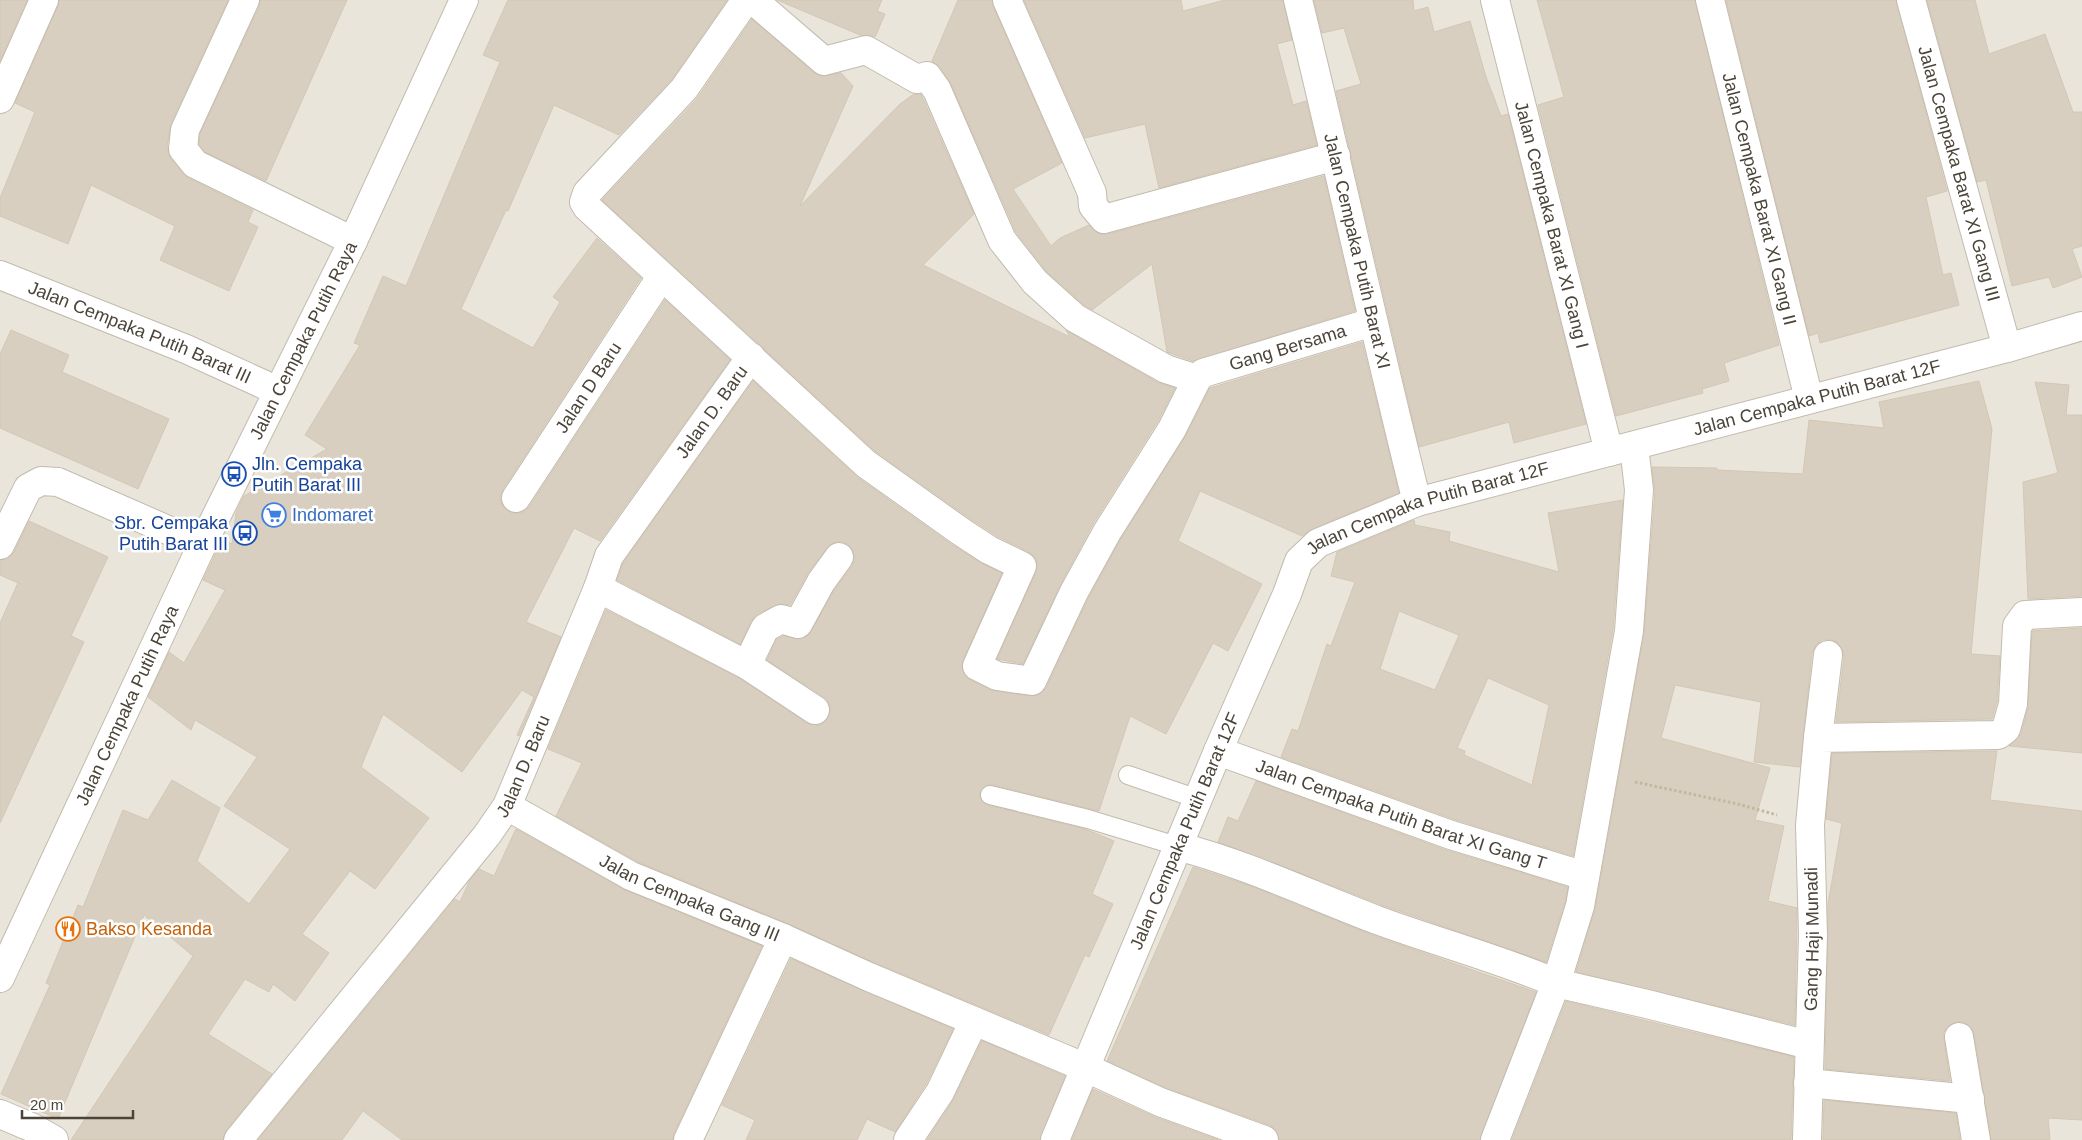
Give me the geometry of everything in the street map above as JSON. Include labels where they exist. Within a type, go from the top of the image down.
[{"type":"street","points":[[3,82],[44,0]]},
{"type":"street","points":[[246,0],[185,130],[183,149],[195,164],[354,242]]},
{"type":"street","name":"Jalan Cempaka Putih Raya","points":[[0,978],[202,545],[354,242],[464,0]]},
{"type":"street","points":[[746,0],[684,89],[584,197],[584,202],[661,277],[751,357],[866,464],[989,550],[1022,566],[977,666],[997,676],[1032,681],[1074,592],[1107,532],[1172,429],[1200,376],[1166,369],[1075,318],[1036,282],[1002,240],[937,90],[927,76],[917,79],[866,50],[824,61],[753,0]]},
{"type":"street","points":[[1007,0],[1092,193],[1093,206],[1104,219],[1336,156]]},
{"type":"street","name":"Jalan Cempaka Putih Barat XI","points":[[1298,0],[1417,502]]},
{"type":"street","name":"Jalan Cempaka Barat XI Gang I","points":[[1495,0],[1622,449],[1639,490],[1629,631],[1580,906],[1556,984],[1495,1140]]},
{"type":"street","name":"Jalan Cempaka Barat XI Gang II","points":[[1710,0],[1809,399]]},
{"type":"street","name":"Jalan Cempaka Barat XI Gang III","points":[[1911,0],[2007,348]]},
{"type":"street","name":"Jalan Cempaka Putih Barat III","points":[[0,275],[186,349],[278,391]]},
{"type":"street","name":"Jalan D Baru","points":[[516,498],[661,277]]},
{"type":"street","name":"Gang Bersama","points":[[1200,376],[1373,322]]},
{"type":"street","name":"Jalan Cempaka Putih Barat 12F","points":[[1055,1140],[1177,846],[1287,594],[1299,561],[1318,543],[1417,502],[2007,348],[2082,326]]},
{"type":"street","name":"Jalan D. Baru","points":[[238,1140],[487,834],[507,806],[598,588],[609,556],[751,357]]},
{"type":"street","points":[[0,545],[28,488],[41,481],[58,482],[202,545]]},
{"type":"street","points":[[748,666],[765,628],[781,619],[798,624],[821,582],[839,557]]},
{"type":"street","points":[[598,588],[748,666],[815,710]]},
{"type":"street","points":[[1818,738],[1998,734],[2006,729],[2013,704],[2017,626],[2019,621],[2025,615],[2082,612]]},
{"type":"street","name":"Gang Haji Munadi","points":[[1807,1140],[1813,934],[1810,825],[1828,656]]},
{"type":"street","name":"Jalan Cempaka Putih Barat XI Gang T","points":[[1218,751],[1451,835],[1585,876]]},
{"type":"street","name":"Jalan Cempaka Gang III","points":[[507,806],[620,871],[783,938],[688,1140]]},
{"type":"street","points":[[1177,846],[1213,855],[1380,920],[1441,940],[1556,984],[1647,1004],[1809,1046]]},
{"type":"street","points":[[783,938],[869,977],[1084,1067],[1160,1102],[1264,1140]]},
{"type":"street","points":[[908,1140],[940,1092],[974,1020]]},
{"type":"street","points":[[1959,1037],[1976,1140]]},
{"type":"street","points":[[1808,1083],[1970,1099]]},
{"type":"street","points":[[0,1114],[54,1140]]},
{"type":"lane","points":[[1128,775],[1198,799]]},
{"type":"lane","points":[[990,795],[1088,819],[1177,846]]},
{"type":"path","points":[[1603,775],[1738,804],[1810,825]]},
{"type":"shaded area","points":[[0,0],[2082,0],[2082,1140],[0,1140]]},
{"type":"building","points":[[0,0],[27,0],[0,61]]},
{"type":"building","points":[[59,0],[228,0],[171,123],[167,147],[171,159],[188,178],[253,210],[248,222],[258,227],[229,291],[160,260],[175,226],[91,185],[68,244],[0,216],[0,198],[35,112],[15,103]]},
{"type":"building","points":[[260,0],[347,0],[266,181],[205,152],[199,144],[200,134],[259,7]]},
{"type":"building","points":[[508,0],[727,0],[672,79],[619,135],[554,105],[508,211],[506,210],[461,309],[533,348],[560,302],[553,297],[597,238],[641,278],[503,489],[500,498],[502,505],[508,511],[516,514],[523,512],[529,507],[665,300],[730,360],[600,541],[574,528],[526,622],[561,637],[519,736],[517,735],[534,697],[522,690],[462,772],[383,714],[361,767],[429,818],[375,889],[350,871],[302,934],[329,953],[295,1001],[273,984],[269,992],[245,979],[208,1034],[272,1074],[226,1130],[223,1140],[71,1140],[193,956],[144,915],[58,1119],[1,1094],[50,985],[46,983],[78,905],[83,907],[123,810],[148,820],[172,780],[220,808],[197,861],[249,904],[290,849],[224,806],[257,757],[195,720],[191,730],[148,697],[169,652],[184,663],[225,590],[203,580],[222,540],[232,544],[236,513],[244,496],[327,449],[305,435],[360,345],[354,343],[383,276],[406,286],[500,62],[483,55]]},
{"type":"building","points":[[777,0],[882,0],[877,11],[885,14],[875,37],[860,35]]},
{"type":"building","points":[[958,0],[992,0],[1062,163],[1013,189],[1051,246],[1060,238],[1089,225],[1099,234],[1108,234],[1324,176],[1355,311],[1193,361],[1167,352],[1152,264],[1092,310],[1084,305],[1046,271],[1016,232],[951,84],[940,67],[932,61]]},
{"type":"building","points":[[1024,0],[1181,0],[1183,11],[1225,0],[1283,0],[1292,40],[1277,44],[1293,105],[1306,101],[1317,145],[1159,188],[1145,124],[1085,138]]},
{"type":"building","points":[[1314,0],[1413,0],[1414,11],[1428,7],[1434,32],[1470,21],[1486,77],[1501,116],[1508,114],[1586,424],[1514,443],[1509,422],[1419,447],[1336,91],[1361,84],[1344,28],[1322,33]]},
{"type":"building","points":[[1537,0],[1695,0],[1779,345],[1724,363],[1729,381],[1702,389],[1703,393],[1616,416],[1538,105],[1564,97]]},
{"type":"building","points":[[1726,0],[1896,0],[1947,191],[1926,197],[1943,275],[1951,273],[1959,305],[1820,343],[1818,333],[1809,336]]},
{"type":"building","points":[[1927,0],[1975,0],[1989,54],[2045,34],[2073,112],[2082,112],[2082,246],[2072,249],[2082,277],[2053,288],[2049,277],[2012,286],[1986,180],[1977,182]]},
{"type":"building","points":[[752,19],[814,73],[821,76],[841,73],[853,86],[800,206],[900,104],[914,94],[921,94],[974,214],[923,265],[1070,337],[1066,330],[1159,383],[1175,388],[1158,421],[1093,524],[1060,585],[1023,664],[997,659],[1036,572],[1037,564],[1035,557],[969,518],[876,452],[602,200],[696,100]]},
{"type":"building","points":[[11,330],[69,355],[62,372],[169,419],[138,489],[0,428],[0,354]]},
{"type":"building","points":[[1362,342],[1399,493],[1312,529],[1302,536],[1200,491],[1178,541],[1262,584],[1228,651],[1213,643],[1166,734],[1130,716],[1099,811],[993,785],[987,785],[980,792],[980,798],[987,805],[1085,829],[1114,841],[1092,894],[1113,904],[1089,957],[1085,955],[1049,1035],[638,862],[556,816],[582,763],[548,749],[606,610],[739,678],[807,723],[815,726],[822,724],[828,718],[831,710],[829,703],[824,697],[767,660],[777,639],[783,636],[801,639],[811,632],[834,590],[852,566],[855,558],[848,544],[840,541],[833,543],[827,548],[808,573],[790,605],[779,604],[757,614],[751,621],[740,644],[617,580],[623,563],[753,381],[857,477],[951,544],[981,563],[1002,573],[963,660],[962,668],[964,674],[970,680],[990,690],[1030,696],[1040,694],[1046,688],[1088,599],[1120,540],[1185,437],[1210,388]]},
{"type":"building","points":[[1979,381],[1992,429],[1971,654],[2000,656],[1997,701],[1992,719],[1836,722],[1844,657],[1842,649],[1837,642],[1829,639],[1822,640],[1816,645],[1812,653],[1800,767],[1754,762],[1761,702],[1675,685],[1661,738],[1770,768],[1755,820],[1784,826],[1768,901],[1797,908],[1795,1025],[1576,972],[1595,909],[1644,634],[1655,491],[1652,467],[1717,468],[1717,470],[1803,474],[1809,420],[1884,428],[1879,402]]},
{"type":"building","points":[[2035,382],[2069,385],[2066,415],[2082,415],[2082,596],[2028,599],[2023,482],[2058,473]]},
{"type":"building","points":[[1623,500],[1613,629],[1573,856],[1456,820],[1281,757],[1292,729],[1298,731],[1327,644],[1331,646],[1355,582],[1331,576],[1337,552],[1414,520],[1415,525],[1450,532],[1449,541],[1559,572],[1548,513]],"holes":[[[1399,611],[1459,635],[1435,690],[1380,669]],[[1488,678],[1549,705],[1532,785],[1464,755],[1465,751],[1457,748]]]},
{"type":"building","points":[[29,521],[108,557],[71,636],[84,642],[0,823],[0,623],[18,583],[0,575],[0,560],[8,558],[14,552]]},
{"type":"building","points":[[2082,628],[2082,753],[2009,746],[2021,734],[2028,708],[2032,631]]},
{"type":"building","points":[[1997,751],[1990,800],[2082,811],[2082,1120],[2048,1118],[2050,1140],[1991,1140],[1974,1034],[1971,1027],[1964,1022],[1950,1025],[1944,1032],[1950,1081],[1825,1069],[1828,904],[1842,823],[1826,819],[1832,753]]},
{"type":"building","points":[[1256,781],[1446,850],[1568,887],[1546,962],[1382,905],[1218,842],[1228,817],[1238,821]]},
{"type":"building","points":[[516,829],[625,890],[762,946],[674,1133],[673,1140],[402,1140],[363,1111],[342,1140],[258,1140],[455,899],[460,902],[470,880],[479,869],[494,876]]},
{"type":"building","points":[[1193,867],[1248,885],[1372,935],[1536,992],[1480,1140],[1279,1140],[1276,1130],[1269,1125],[1166,1088],[1107,1061]]},
{"type":"building","points":[[791,959],[953,1029],[926,1084],[895,1132],[867,1119],[857,1140],[746,1140],[755,1120],[722,1105]]},
{"type":"building","points":[[1566,1001],[1794,1057],[1791,1140],[1512,1140]]},
{"type":"building","points":[[982,1041],[1065,1076],[1040,1140],[927,1140],[954,1099]]},
{"type":"building","points":[[1093,1089],[1155,1117],[1218,1140],[1072,1140]]},
{"type":"building","points":[[1824,1100],[1956,1113],[1960,1140],[1823,1140]]},
{"type":"place","name":"Jln. Cempaka Putih Barat III","points":[[234,474]]},
{"type":"place","name":"Indomaret","points":[[274,515]]},
{"type":"place","name":"Sbr. Cempaka Putih Barat III","points":[[245,533]]},
{"type":"place","name":"Bakso Kesanda","points":[[68,929]]}]
